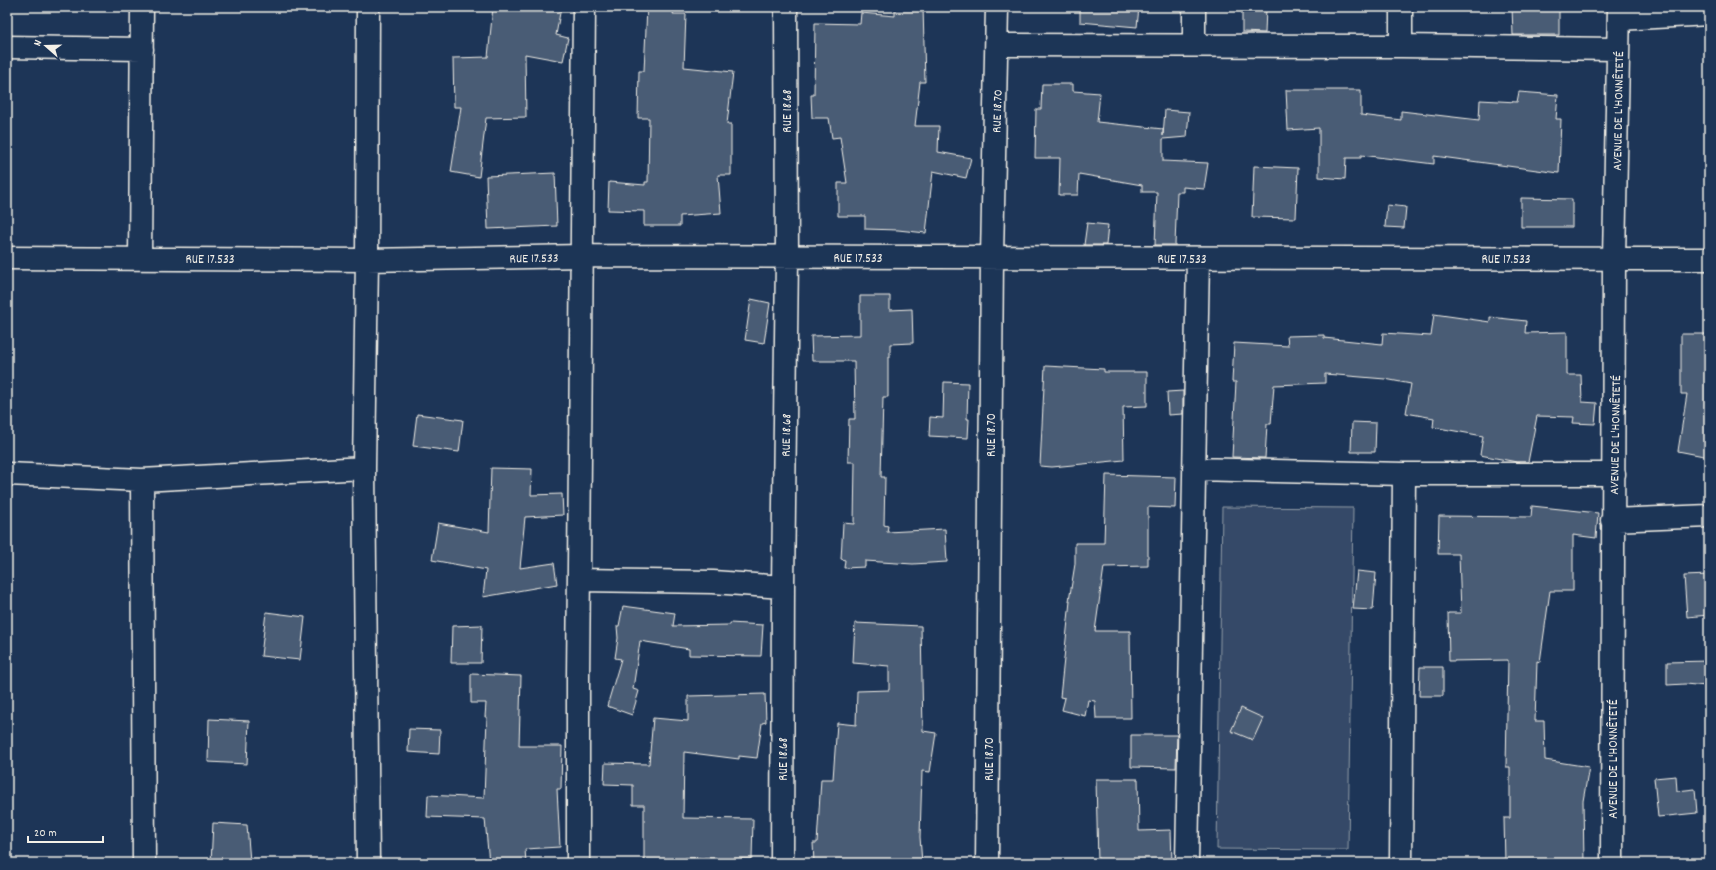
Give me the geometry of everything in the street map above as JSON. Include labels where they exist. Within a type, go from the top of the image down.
[{"type":"street","points":[[140,258],[142,7]]},
{"type":"street","points":[[368,7],[364,468],[368,863]]},
{"type":"street","points":[[578,863],[584,7]]},
{"type":"street","name":"RUE 18.68","points":[[782,863],[783,587],[787,258],[786,7]]},
{"type":"street","name":"RUE 18.70","points":[[987,863],[992,257],[998,45],[997,7]]},
{"type":"street","points":[[1194,7],[1194,45]]},
{"type":"street","points":[[1401,7],[1401,46]]},
{"type":"street","points":[[1619,13],[1709,14]]},
{"type":"street","name":"AVENUE DE L'HONNÊTETÉ","points":[[1612,863],[1614,258],[1617,49],[1619,13]]},
{"type":"street","points":[[998,45],[1401,46],[1617,49]]},
{"type":"street","points":[[7,47],[142,49]]},
{"type":"street","name":"RUE 17.533","points":[[7,258],[367,260],[582,256],[787,258],[992,257],[1709,259]]},
{"type":"street","points":[[1187,863],[1198,258]]},
{"type":"street","points":[[7,474],[142,480],[364,468]]},
{"type":"street","points":[[1194,469],[1404,474],[1614,474]]},
{"type":"street","points":[[1401,863],[1404,474]]},
{"type":"street","points":[[142,480],[144,863]]},
{"type":"street","points":[[1612,520],[1709,516]]},
{"type":"street","points":[[579,580],[713,582],[783,587]]},
{"type":"shaded area","points":[[1222,507],[1353,508],[1348,850],[1217,849]]},
{"type":"building","points":[[493,7],[561,7],[556,35],[568,38],[563,61],[525,54],[526,117],[486,118],[479,177],[451,172],[461,107],[454,107],[453,58],[488,57]]},
{"type":"building","points":[[647,7],[675,7],[673,14],[686,14],[684,67],[733,72],[727,124],[731,124],[731,175],[718,175],[721,213],[680,216],[680,226],[644,226],[644,211],[608,210],[609,182],[645,185],[645,182],[648,182],[649,118],[638,118],[639,71],[644,71]]},
{"type":"building","points":[[895,7],[923,7],[925,82],[920,82],[915,126],[939,126],[938,152],[971,158],[966,178],[933,171],[926,233],[865,229],[865,216],[838,216],[838,183],[847,183],[840,137],[832,138],[829,118],[812,118],[811,95],[814,95],[815,23],[860,24],[861,13],[895,16]]},
{"type":"building","points":[[1080,7],[1139,7],[1137,27],[1080,22]]},
{"type":"building","points":[[1242,7],[1266,8],[1265,33],[1242,32]]},
{"type":"building","points":[[1512,7],[1559,7],[1559,35],[1513,35]]},
{"type":"building","points":[[1042,84],[1073,84],[1073,91],[1100,93],[1097,122],[1163,129],[1163,136],[1165,110],[1189,112],[1187,137],[1163,139],[1163,161],[1208,163],[1204,189],[1183,187],[1183,192],[1177,192],[1175,245],[1155,245],[1157,192],[1142,192],[1142,185],[1079,174],[1078,195],[1059,195],[1060,158],[1035,158],[1036,109],[1041,109]]},
{"type":"building","points":[[1286,90],[1361,90],[1361,115],[1401,120],[1401,111],[1479,120],[1480,100],[1517,102],[1519,92],[1558,95],[1556,119],[1561,119],[1559,173],[1434,156],[1434,164],[1361,155],[1361,158],[1346,158],[1345,179],[1319,177],[1319,128],[1288,130]]},
{"type":"building","points":[[1254,166],[1298,168],[1296,218],[1252,217]]},
{"type":"building","points":[[555,173],[557,226],[488,229],[486,176]]},
{"type":"building","points":[[1521,198],[1572,199],[1572,227],[1521,227]]},
{"type":"building","points":[[1387,205],[1406,207],[1404,228],[1385,227]]},
{"type":"building","points":[[1087,223],[1108,225],[1106,245],[1084,245]]},
{"type":"building","points":[[860,296],[890,296],[890,310],[912,309],[913,343],[890,344],[890,358],[888,358],[888,397],[883,397],[881,477],[885,477],[884,525],[888,526],[887,532],[945,529],[947,562],[913,564],[865,561],[865,567],[844,568],[845,560],[841,559],[843,523],[854,524],[855,462],[848,462],[849,419],[855,419],[854,361],[812,361],[811,336],[860,335]]},
{"type":"building","points":[[751,299],[770,303],[764,343],[745,340]]},
{"type":"building","points":[[1434,314],[1490,322],[1490,317],[1526,321],[1525,333],[1567,332],[1567,375],[1581,375],[1582,402],[1597,403],[1595,424],[1573,423],[1574,417],[1537,416],[1528,462],[1517,462],[1480,455],[1483,436],[1433,427],[1434,418],[1406,413],[1411,384],[1385,379],[1325,374],[1325,383],[1274,385],[1271,424],[1267,424],[1265,458],[1232,457],[1236,382],[1232,382],[1234,343],[1288,346],[1287,336],[1324,335],[1324,338],[1382,344],[1383,333],[1431,336]]},
{"type":"building","points":[[1681,334],[1709,334],[1709,457],[1678,451],[1687,394],[1681,394]]},
{"type":"building","points":[[1045,366],[1104,369],[1104,372],[1147,372],[1147,406],[1123,407],[1124,460],[1052,467],[1040,466]]},
{"type":"building","points":[[944,382],[968,383],[968,438],[929,436],[930,417],[943,418]]},
{"type":"building","points":[[1183,391],[1183,414],[1168,415],[1167,392]]},
{"type":"building","points":[[417,414],[463,420],[459,452],[413,446]]},
{"type":"building","points":[[1352,422],[1376,423],[1375,452],[1351,452]]},
{"type":"building","points":[[491,468],[532,469],[531,495],[562,494],[563,515],[525,517],[520,568],[554,563],[557,584],[483,597],[486,570],[432,560],[438,523],[489,532]]},
{"type":"building","points":[[1106,475],[1176,477],[1175,508],[1148,507],[1148,566],[1104,567],[1095,631],[1130,631],[1131,718],[1096,718],[1095,701],[1088,700],[1085,716],[1062,710],[1065,698],[1060,697],[1069,601],[1075,564],[1075,543],[1104,543]]},
{"type":"building","points":[[1532,506],[1598,513],[1596,538],[1573,535],[1573,591],[1550,591],[1540,662],[1537,661],[1535,721],[1544,721],[1545,760],[1589,767],[1583,801],[1584,863],[1505,863],[1504,818],[1510,818],[1510,767],[1506,767],[1508,660],[1449,661],[1448,613],[1461,613],[1459,554],[1438,554],[1439,516],[1531,517]]},
{"type":"building","points":[[1357,571],[1376,573],[1373,610],[1353,609]]},
{"type":"building","points":[[1709,575],[1709,615],[1687,617],[1684,576]]},
{"type":"building","points":[[623,606],[675,613],[673,626],[730,625],[730,623],[763,625],[761,656],[689,655],[689,649],[640,641],[633,689],[639,691],[632,715],[607,706],[621,659],[615,658],[618,638],[617,626],[619,626]]},
{"type":"building","points":[[266,612],[305,617],[300,660],[261,656]]},
{"type":"building","points":[[855,623],[921,626],[923,731],[936,733],[930,772],[922,771],[920,837],[922,863],[814,863],[813,843],[817,843],[821,779],[833,779],[837,723],[856,725],[857,691],[889,690],[889,666],[853,663]]},
{"type":"building","points":[[482,625],[481,663],[451,663],[452,626]]},
{"type":"building","points":[[1708,661],[1706,686],[1685,684],[1667,685],[1667,662]]},
{"type":"building","points":[[1420,667],[1443,667],[1443,696],[1419,696]]},
{"type":"building","points":[[471,674],[521,676],[519,746],[562,746],[561,789],[557,789],[560,847],[525,849],[526,863],[489,863],[485,819],[427,817],[428,795],[484,798],[487,717],[485,717],[486,703],[471,703]]},
{"type":"building","points":[[765,694],[766,722],[762,723],[757,758],[739,756],[739,759],[684,752],[683,818],[753,819],[752,859],[685,858],[685,863],[644,863],[644,805],[633,805],[633,785],[604,784],[605,763],[649,764],[653,718],[688,721],[688,696]]},
{"type":"building","points":[[1241,708],[1263,718],[1253,740],[1231,731]]},
{"type":"building","points":[[209,719],[249,721],[247,764],[208,762]]},
{"type":"building","points":[[409,729],[440,730],[439,754],[408,752]]},
{"type":"building","points":[[1131,735],[1177,735],[1176,768],[1131,767]]},
{"type":"building","points":[[1676,776],[1677,791],[1695,789],[1697,813],[1658,817],[1654,778]]},
{"type":"building","points":[[1096,779],[1138,779],[1139,831],[1171,830],[1172,863],[1098,863]]},
{"type":"building","points":[[213,823],[247,825],[250,862],[211,863]]}]
